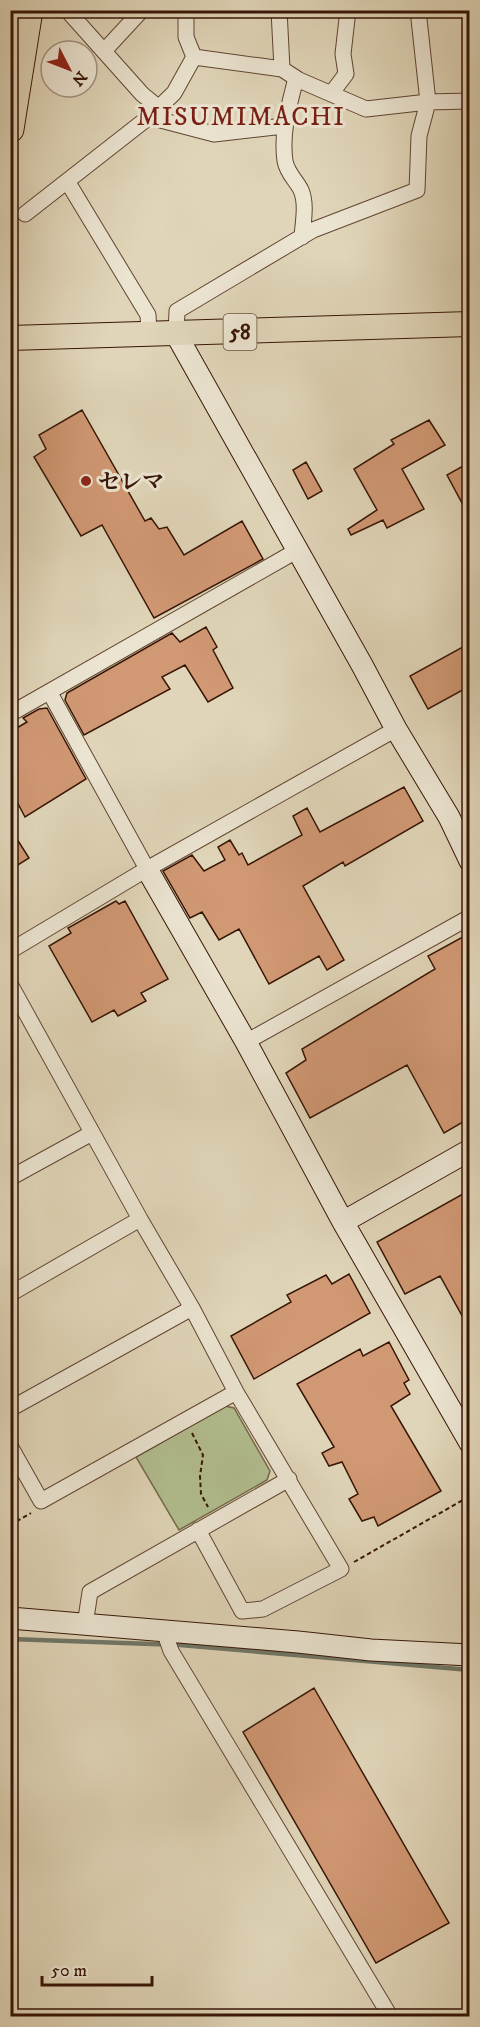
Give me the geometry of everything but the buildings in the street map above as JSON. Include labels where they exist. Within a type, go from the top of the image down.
[{"type":"highway","points":[[10,129],[28,10]]},
{"type":"main road","name":"58","points":[[10,338],[470,324]]},
{"type":"street","points":[[67,10],[142,94],[154,112],[214,134],[284,126]]},
{"type":"street","points":[[104,51],[142,10]]},
{"type":"street","points":[[279,10],[282,69]]},
{"type":"street","points":[[330,93],[346,74],[343,54],[348,10]]},
{"type":"street","points":[[418,10],[428,102],[418,136],[417,190],[313,230],[177,311],[176,334],[396,729],[448,817],[470,861]]},
{"type":"street","points":[[189,11],[186,15],[186,37],[194,57]]},
{"type":"street","points":[[194,57],[282,69],[296,78],[366,108],[428,102],[470,101]]},
{"type":"street","points":[[25,214],[154,112],[174,93],[194,57]]},
{"type":"street","points":[[296,78],[284,126],[288,170],[301,190],[304,203],[302,237]]},
{"type":"street","points":[[67,181],[148,315],[149,333]]},
{"type":"street","points":[[10,714],[298,550]]},
{"type":"street","points":[[50,693],[246,1042],[343,1222],[470,1443]]},
{"type":"street","points":[[10,951],[147,869],[396,729]]},
{"type":"street","points":[[246,1042],[470,917]]},
{"type":"street","points":[[12,993],[192,1308],[236,1392],[341,1569],[263,1609],[242,1611],[198,1530]]},
{"type":"street","points":[[10,1178],[92,1133]]},
{"type":"street","points":[[343,1222],[470,1150]]},
{"type":"street","points":[[10,1293],[140,1219]]},
{"type":"street","points":[[10,1409],[192,1308]]},
{"type":"street","points":[[10,1446],[41,1501],[236,1392]]},
{"type":"street","points":[[85,1625],[90,1592],[289,1479]]},
{"type":"street","points":[[10,1618],[85,1625],[168,1640],[298,1642],[371,1650],[470,1655]]},
{"type":"street","points":[[168,1640],[390,2016]]},
{"type":"path","points":[[186,1420],[203,1455],[200,1476],[201,1494],[217,1520]]},
{"type":"path","points":[[341,1569],[470,1496]]},
{"type":"path","points":[[10,1526],[42,1507],[41,1501]]},
{"type":"green space","points":[[225,1406],[234,1408],[270,1471],[267,1480],[179,1530],[136,1457]]},
{"type":"waterway","points":[[10,1639],[180,1645],[470,1670]]},
{"type":"place","name":"セレマ","points":[[86,481]]},
{"type":"district","name":"MISUMIMACHI","points":[[241,116]]}]
